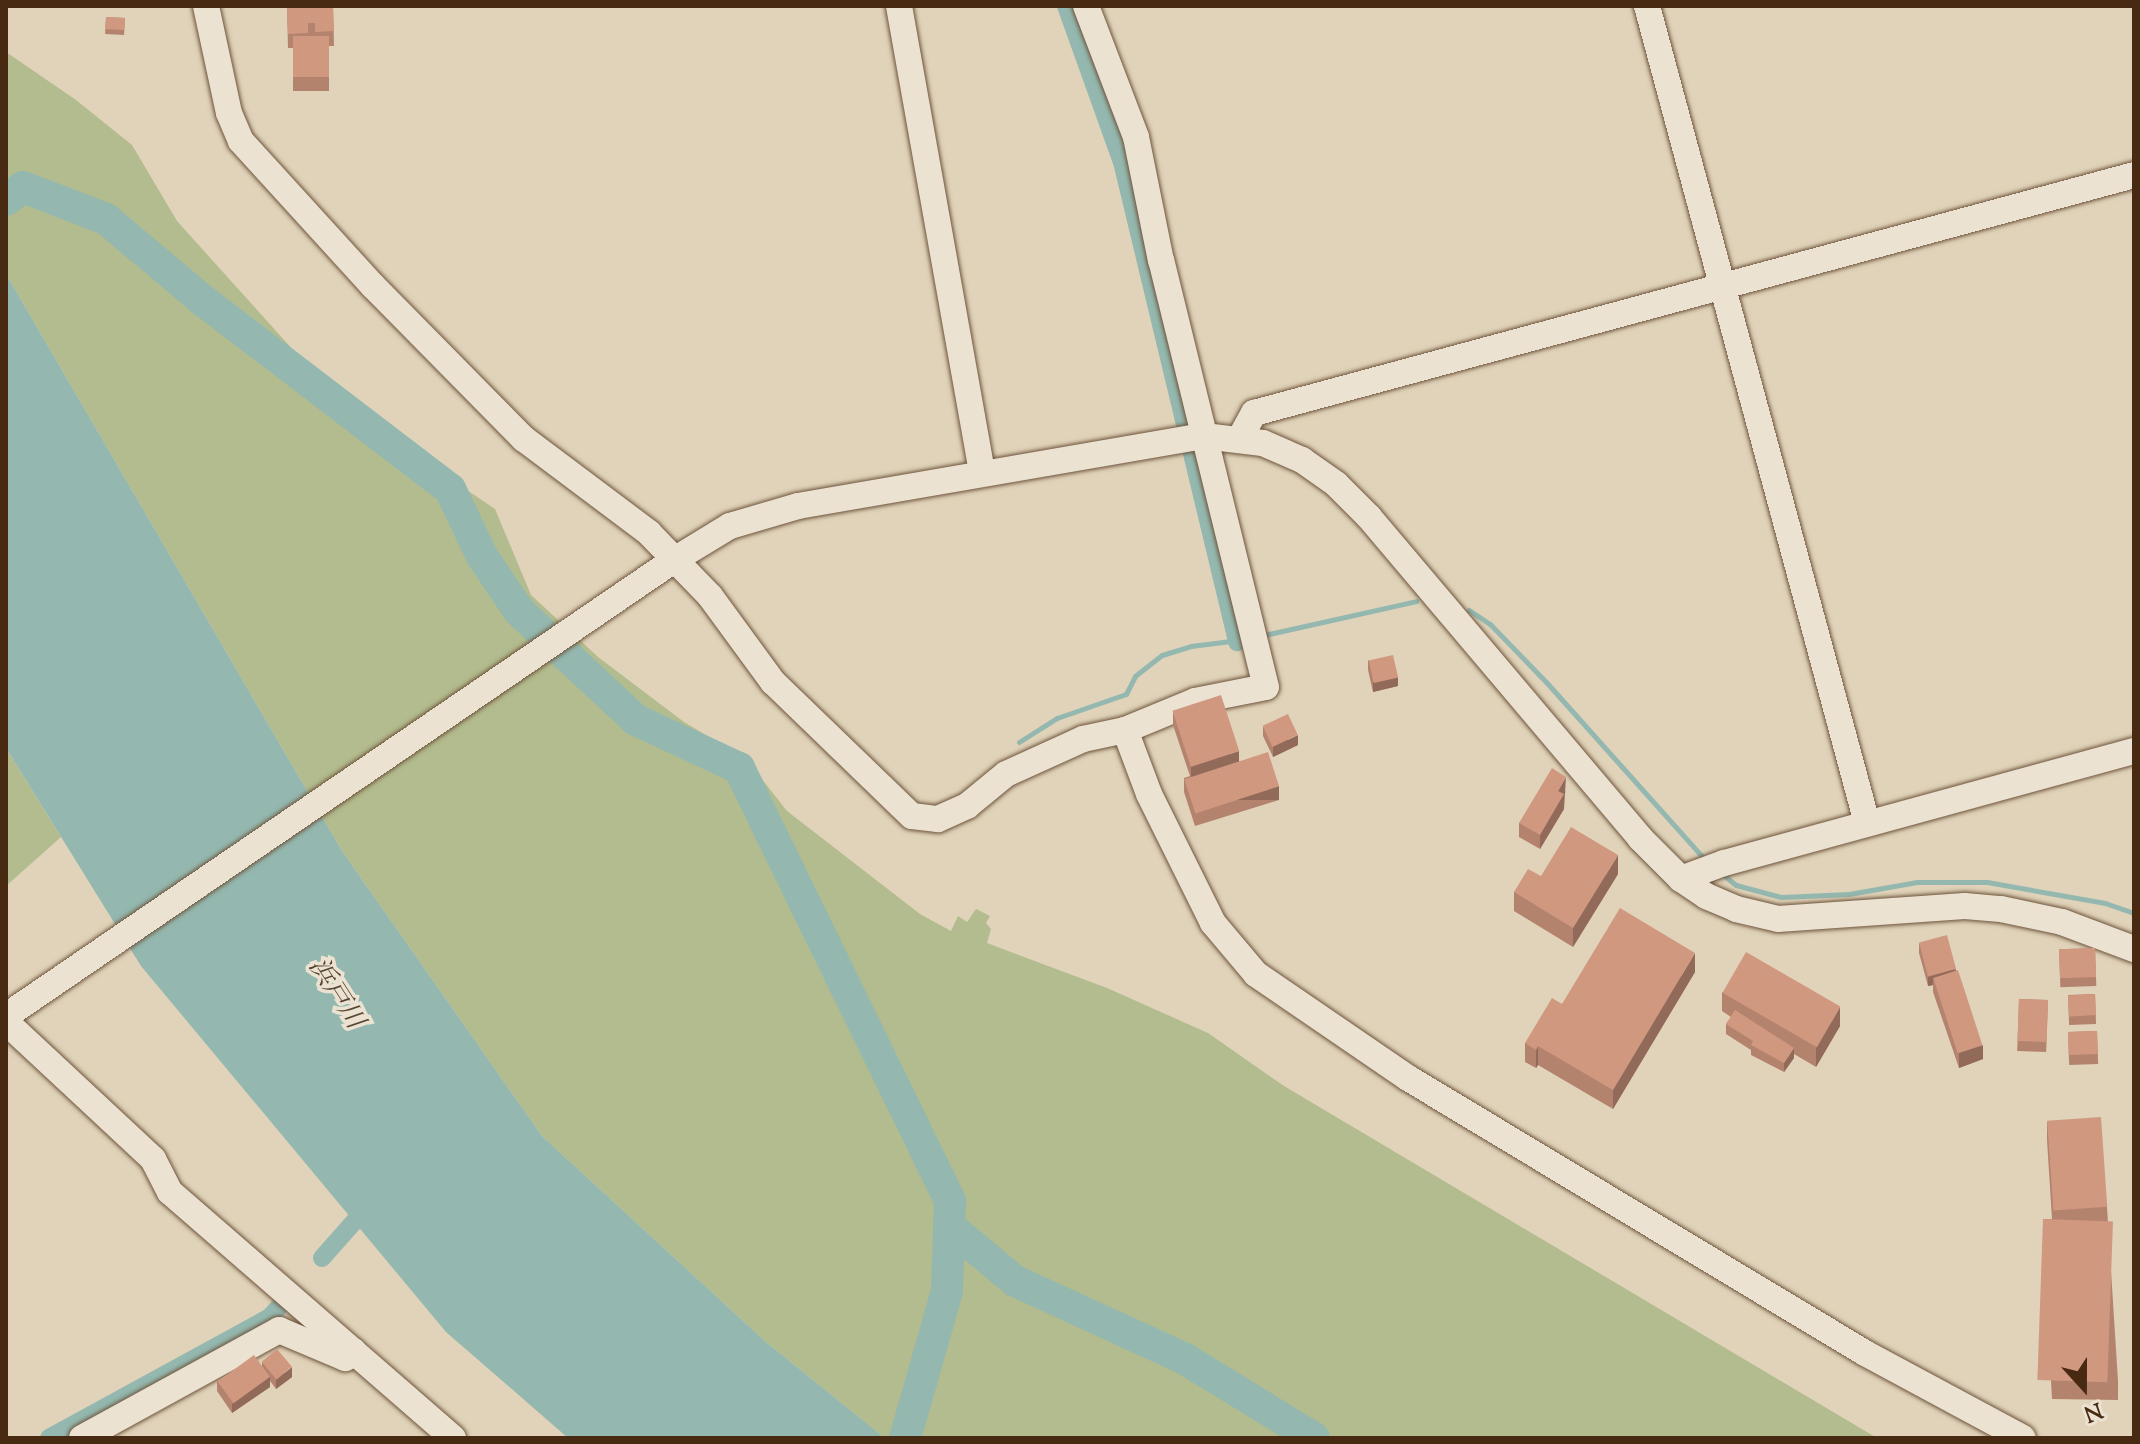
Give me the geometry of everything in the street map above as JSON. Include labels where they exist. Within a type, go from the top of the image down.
[{"type":"street","points":[[206,6],[229,113],[241,141],[373,286],[524,439],[649,533],[710,596],[773,682],[912,816],[938,819],[967,806],[1006,774],[1083,739],[1125,730],[1195,701],[1266,687],[1204,436],[1136,137],[1086,6]]},
{"type":"street","points":[[899,6],[982,473]]},
{"type":"street","points":[[1647,6],[1867,823]]},
{"type":"street","points":[[1240,438],[1254,413],[2134,175]]},
{"type":"street","points":[[453,1438],[170,1192],[153,1159],[11,1014],[674,560],[730,526],[762,515],[982,473],[1204,436],[1263,443],[1320,470],[1352,499],[1640,838],[1703,870],[1720,904],[1778,919],[1965,906],[2001,909],[2062,922],[2134,949]]},
{"type":"street","points":[[1125,730],[1149,794],[1213,923],[1256,974],[1408,1078],[1865,1353],[2023,1438]]},
{"type":"street","points":[[1703,870],[2134,751]]},
{"type":"street","points":[[82,1438],[279,1330],[345,1358],[354,1351]]},
{"type":"green space","points":[[6,52],[76,100],[132,145],[177,221],[303,361],[443,474],[495,509],[531,595],[598,657],[684,722],[746,759],[787,811],[920,914],[951,931],[958,916],[967,922],[976,909],[990,916],[986,923],[991,929],[987,943],[1107,988],[1208,1033],[1284,1086],[1877,1438],[885,1438],[766,1342],[542,1136],[342,851],[6,274]]},
{"type":"green space","points":[[6,748],[61,837],[6,886]]},
{"type":"water","name":"浜戸川","points":[[6,274],[342,851],[542,1136],[766,1342],[885,1438],[568,1438],[446,1332],[141,966],[6,748]]},
{"type":"building","points":[[287,6],[333,6],[334,31],[315,32],[315,23],[308,23],[308,33],[288,34]]},
{"type":"building","points":[[106,17],[125,18],[124,30],[105,29]]},
{"type":"building","points":[[293,36],[329,36],[329,77],[293,77]]},
{"type":"building","points":[[1393,655],[1398,677],[1374,683],[1369,661]]},
{"type":"building","points":[[1221,695],[1239,751],[1191,767],[1172,711]]},
{"type":"building","points":[[1288,714],[1298,735],[1272,747],[1263,726]]},
{"type":"building","points":[[1268,752],[1279,786],[1195,813],[1184,779]]},
{"type":"building","points":[[1552,768],[1566,777],[1558,791],[1564,794],[1540,835],[1519,823]]},
{"type":"building","points":[[1571,827],[1618,855],[1573,928],[1514,892],[1528,869],[1541,876]]},
{"type":"building","points":[[1620,908],[1695,953],[1613,1090],[1538,1046],[1536,1050],[1525,1043],[1552,998],[1562,1004]]},
{"type":"building","points":[[1947,935],[1956,969],[1928,976],[1919,943]]},
{"type":"building","points":[[2095,948],[2096,977],[2060,978],[2059,949]]},
{"type":"building","points":[[1746,952],[1840,1006],[1817,1047],[1722,993]]},
{"type":"building","points":[[1958,970],[1982,1045],[1958,1053],[1933,978]]},
{"type":"building","points":[[2095,994],[2096,1015],[2069,1016],[2068,995]]},
{"type":"building","points":[[2019,999],[2048,1000],[2047,1042],[2018,1041]]},
{"type":"building","points":[[1735,1010],[1794,1048],[1784,1063],[1751,1045],[1753,1041],[1726,1024]]},
{"type":"building","points":[[2097,1031],[2098,1054],[2069,1055],[2068,1032]]},
{"type":"building","points":[[2101,1117],[2107,1207],[2053,1211],[2047,1121]]},
{"type":"building","points":[[2043,1219],[2113,1221],[2107,1382],[2037,1380]]},
{"type":"building","points":[[277,1349],[292,1367],[276,1379],[262,1362]]},
{"type":"building","points":[[254,1355],[270,1377],[233,1403],[218,1381]]},
{"type":"waterway","points":[[1066,6],[1122,162],[1237,642]]},
{"type":"waterway","points":[[6,200],[23,187],[106,219],[205,302],[450,489],[482,556],[519,611],[636,720],[739,768],[950,1201],[947,1291],[905,1438]]},
{"type":"waterway","points":[[1260,636],[1416,601]]},
{"type":"waterway","points":[[1469,610],[1490,624],[1547,683],[1707,862]]},
{"type":"waterway","points":[[1019,742],[1057,718],[1126,694],[1135,676],[1162,655],[1191,646],[1247,639]]},
{"type":"waterway","points":[[1721,873],[1736,885],[1781,897],[1849,894],[1917,882],[1987,882],[2105,903],[2134,913]]},
{"type":"waterway","points":[[322,1258],[368,1206]]},
{"type":"waterway","points":[[949,1226],[1015,1281],[1185,1359],[1314,1438]]},
{"type":"waterway","points":[[49,1438],[270,1317],[279,1307]]}]
